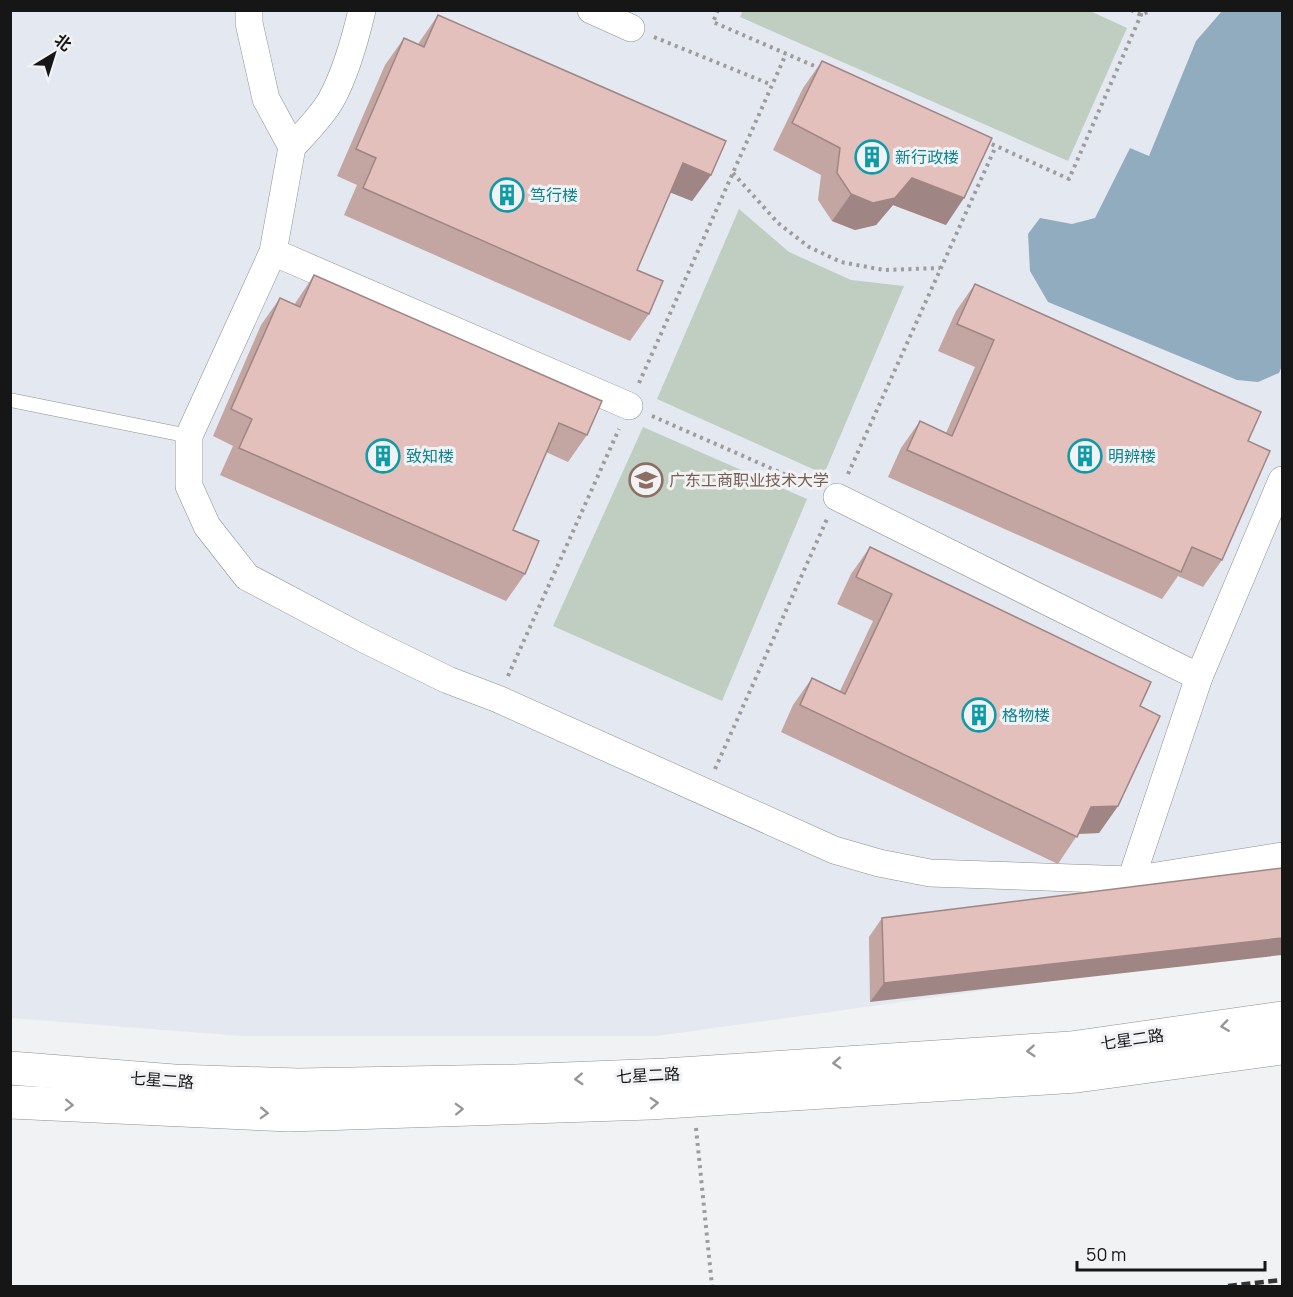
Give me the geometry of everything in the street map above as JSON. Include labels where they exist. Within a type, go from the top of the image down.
[{"type":"street","points":[[249,10],[249,23],[266,99],[292,147]]},
{"type":"street","points":[[362,10],[348,61],[331,101],[292,147],[273,252],[189,436],[189,486],[207,526],[247,577],[448,680],[498,699],[834,850],[879,863],[930,873],[1131,880],[1282,856]]},
{"type":"street","points":[[591,10],[631,28]]},
{"type":"street","points":[[273,252],[629,406]]},
{"type":"street","points":[[1131,880],[1199,677],[1282,480]]},
{"type":"street","points":[[837,497],[1199,677]]},
{"type":"street","name":"七星二路","points":[[10,1068],[174,1081],[298,1085],[527,1081],[665,1075],[1071,1048],[1282,1018]]},
{"type":"street","name":"七星二路","points":[[10,1102],[289,1114],[694,1101],[1077,1076],[1282,1048]]},
{"type":"lane","points":[[10,400],[189,436]]},
{"type":"path","points":[[718,10],[713,22],[828,72]]},
{"type":"path","points":[[1131,10],[1140,13],[1152,10]]},
{"type":"path","points":[[975,137],[1069,179],[1140,13]]},
{"type":"path","points":[[631,28],[772,85]]},
{"type":"path","points":[[498,699],[786,54]]},
{"type":"path","points":[[705,792],[996,146]]},
{"type":"path","points":[[733,173],[778,223],[808,247],[841,262],[884,270],[940,267]]},
{"type":"path","points":[[629,406],[837,497]]},
{"type":"path","points":[[694,1101],[712,1287]]},
{"type":"shaded area","name":"广东工商职业技术大学","points":[[10,11],[1282,11],[1282,949],[657,1036],[242,1036],[11,1018]]},
{"type":"green space","points":[[743,10],[1088,10],[1127,28],[1068,161],[740,17]]},
{"type":"green space","points":[[739,209],[789,252],[851,280],[904,286],[824,474],[657,399]]},
{"type":"green space","points":[[643,427],[807,499],[722,701],[553,626]]},
{"type":"water","points":[[1222,11],[1282,11],[1282,366],[1279,373],[1258,382],[1237,380],[1048,302],[1030,271],[1028,234],[1040,218],[1072,224],[1095,218],[1130,148],[1149,156],[1196,41]]},
{"type":"building","name":"笃行楼","points":[[438,15],[726,141],[711,175],[683,163],[637,270],[663,281],[649,314],[363,188],[376,158],[356,149],[404,38],[424,47]]},
{"type":"building","points":[[822,61],[992,138],[964,198],[912,178],[895,198],[873,203],[851,194],[837,173],[840,148],[792,123]]},
{"type":"building","name":"致知楼","points":[[314,275],[602,401],[587,435],[559,423],[513,530],[539,541],[525,574],[239,448],[252,419],[231,409],[280,298],[300,307]]},
{"type":"building","name":"明辨楼","points":[[975,284],[1261,412],[1248,441],[1270,451],[1222,560],[1192,547],[1181,572],[907,450],[920,421],[952,436],[994,340],[957,324]]},
{"type":"building","name":"格物楼","points":[[870,547],[1151,682],[1140,706],[1160,716],[1118,806],[1091,807],[1077,837],[800,705],[812,678],[845,694],[892,594],[856,577]]},
{"type":"building","points":[[1282,868],[1282,938],[884,983],[882,918]]},
{"type":"railway","points":[[1228,1286],[1282,1280]]},
{"type":"place","name":"新行政楼","points":[[872,157]]},
{"type":"place","name":"笃行楼","points":[[507,195]]},
{"type":"place","name":"致知楼","points":[[383,456]]},
{"type":"place","name":"明辨楼","points":[[1085,456]]},
{"type":"place","name":"广东工商职业技术大学","points":[[646,480]]},
{"type":"place","name":"格物楼","points":[[979,715]]}]
